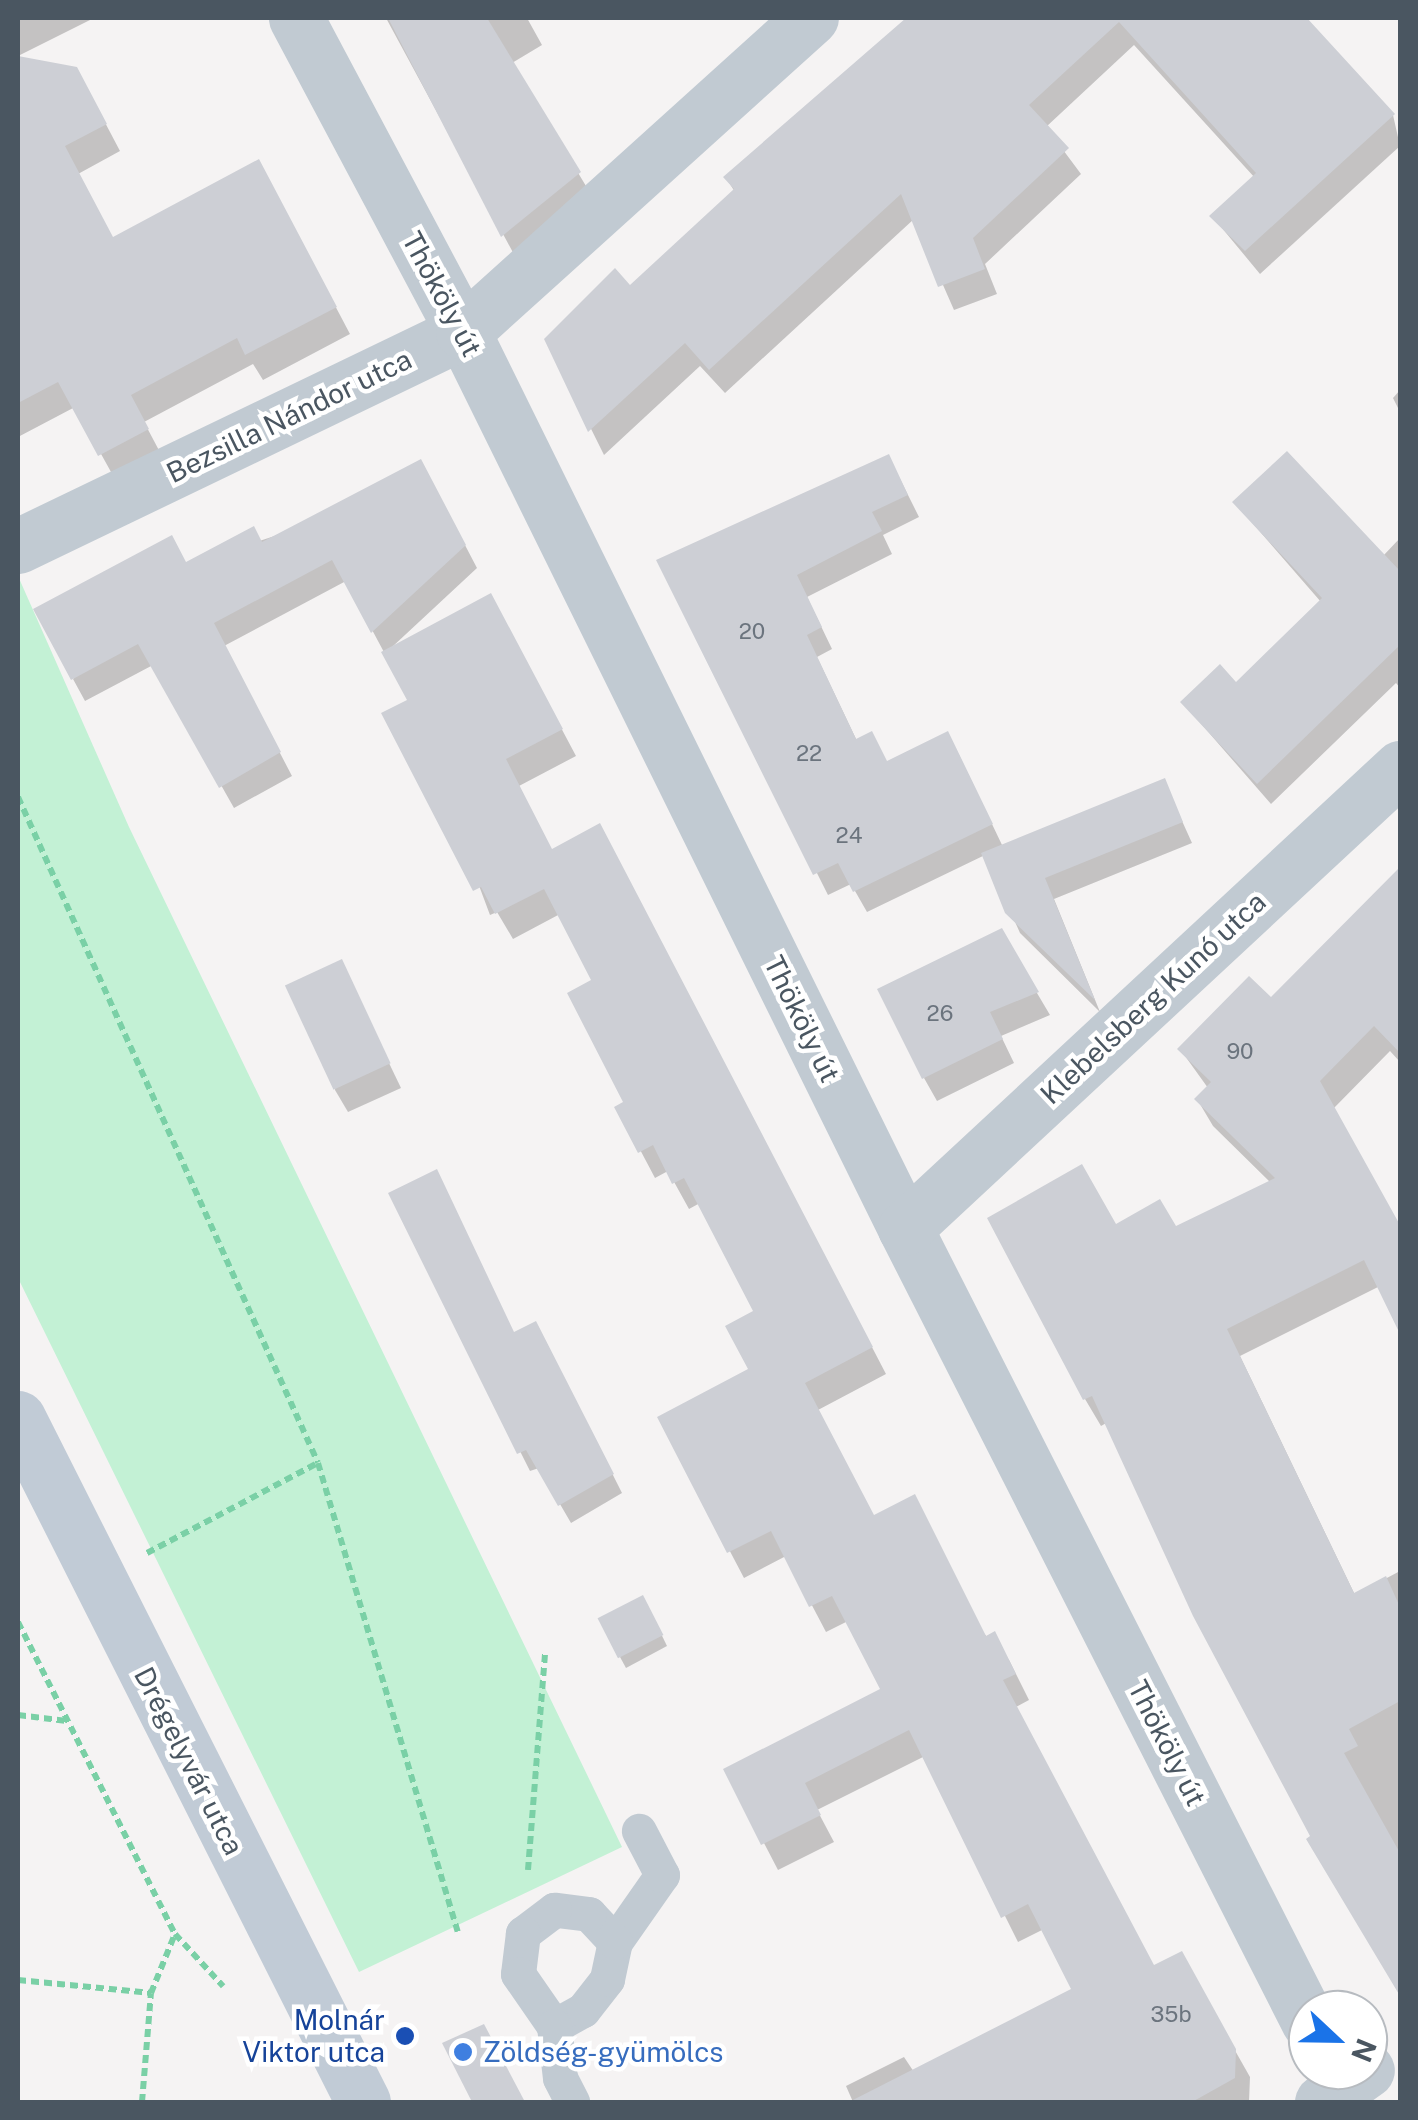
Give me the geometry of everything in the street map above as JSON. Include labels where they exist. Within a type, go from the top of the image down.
[{"type":"main road","name":"Drégelyvár utca","points":[[18,1418],[363,2102]]},
{"type":"street","name":"Thököly út","points":[[296,18],[463,332],[905,1228],[1292,1990]]},
{"type":"street","name":"Bezsilla Nándor utca","points":[[18,546],[463,332],[811,18]]},
{"type":"street","name":"Klebelsberg Kunó utca","points":[[905,1228],[1400,768]]},
{"type":"lane","points":[[554,2026],[583,2010],[607,1980],[615,1942],[662,1875],[639,1831]]},
{"type":"lane","points":[[572,2102],[560,2078],[554,2026],[518,1974],[523,1932],[554,1910],[589,1914],[615,1942]]},
{"type":"path","points":[[18,797],[318,1463],[458,1932]]},
{"type":"path","points":[[139,1557],[318,1463]]},
{"type":"path","points":[[18,1622],[175,1934],[223,1986]]},
{"type":"path","points":[[523,1932],[545,1652]]},
{"type":"path","points":[[18,1715],[68,1721]]},
{"type":"path","points":[[142,2102],[151,1993],[175,1934]]},
{"type":"path","points":[[18,1980],[151,1993]]},
{"type":"green space","points":[[18,576],[129,827],[622,1847],[359,1972],[18,1278]]},
{"type":"building","points":[[388,18],[487,18],[581,172],[501,237]]},
{"type":"building","points":[[906,18],[1307,18],[1395,114],[1245,251],[1209,216],[1256,173],[1119,22],[1029,105],[1069,148],[973,238],[985,269],[938,287],[901,194],[709,370],[685,343],[588,432],[544,339],[615,268],[630,285],[734,189],[723,177]]},
{"type":"building","points":[[18,56],[77,67],[107,124],[65,146],[113,237],[259,159],[337,307],[245,355],[237,338],[131,395],[149,429],[98,456],[58,382],[18,403]]},
{"type":"building","points":[[1287,451],[1400,571],[1400,645],[1257,784],[1180,702],[1220,664],[1236,682],[1322,598],[1232,502]]},
{"type":"building","points":[[889,454],[908,495],[872,512],[882,531],[797,575],[822,627],[807,635],[856,739],[872,731],[887,761],[948,731],[993,824],[853,892],[838,863],[813,875],[656,560]]},
{"type":"building","points":[[421,459],[466,545],[371,633],[332,560],[214,623],[281,752],[219,788],[138,644],[71,680],[33,609],[172,535],[186,562],[254,526],[262,542]]},
{"type":"building","points":[[491,593],[563,729],[506,759],[552,849],[600,823],[873,1347],[805,1383],[874,1515],[915,1494],[986,1636],[995,1631],[1016,1674],[1003,1680],[1154,1965],[1182,1951],[1236,2049],[1235,2078],[1192,2102],[849,2102],[1071,1989],[1028,1904],[1001,1918],[909,1730],[805,1783],[821,1815],[761,1845],[723,1769],[880,1689],[832,1596],[809,1607],[771,1531],[727,1553],[657,1417],[748,1369],[725,1326],[753,1311],[684,1178],[672,1184],[653,1145],[638,1153],[614,1107],[623,1102],[567,993],[591,980],[544,889],[495,914],[481,887],[473,891],[381,713],[407,700],[381,652]]},
{"type":"building","points":[[1165,778],[1183,822],[1045,878],[1095,1000],[1005,913],[981,853]]},
{"type":"building","points":[[1400,867],[1400,1053],[1374,1026],[1320,1081],[1400,1225],[1400,1334],[1364,1260],[1227,1329],[1354,1593],[1386,1576],[1400,1607],[1400,1701],[1349,1729],[1358,1746],[1344,1753],[1400,1853],[1400,1996],[1306,1839],[1310,1836],[1193,1616],[1092,1396],[1083,1400],[987,1218],[1082,1164],[1116,1224],[1160,1199],[1176,1226],[1275,1178],[1194,1099],[1211,1082],[1177,1049],[1249,976],[1271,997]]},
{"type":"building","points":[[1002,928],[1039,992],[990,1012],[1003,1039],[922,1079],[877,989]]},
{"type":"building","points":[[342,959],[391,1063],[334,1090],[285,986]]},
{"type":"building","points":[[437,1169],[514,1332],[536,1321],[614,1474],[558,1506],[526,1450],[517,1454],[388,1193]]},
{"type":"building","points":[[643,1595],[663,1635],[618,1658],[598,1618]]},
{"type":"building","points":[[484,2024],[525,2102],[472,2102],[442,2043]]},
{"type":"place","name":"Molnár Viktor utca","points":[[405,2036]]},
{"type":"place","name":"Zöldség-gyümölcs","points":[[463,2052]]}]
